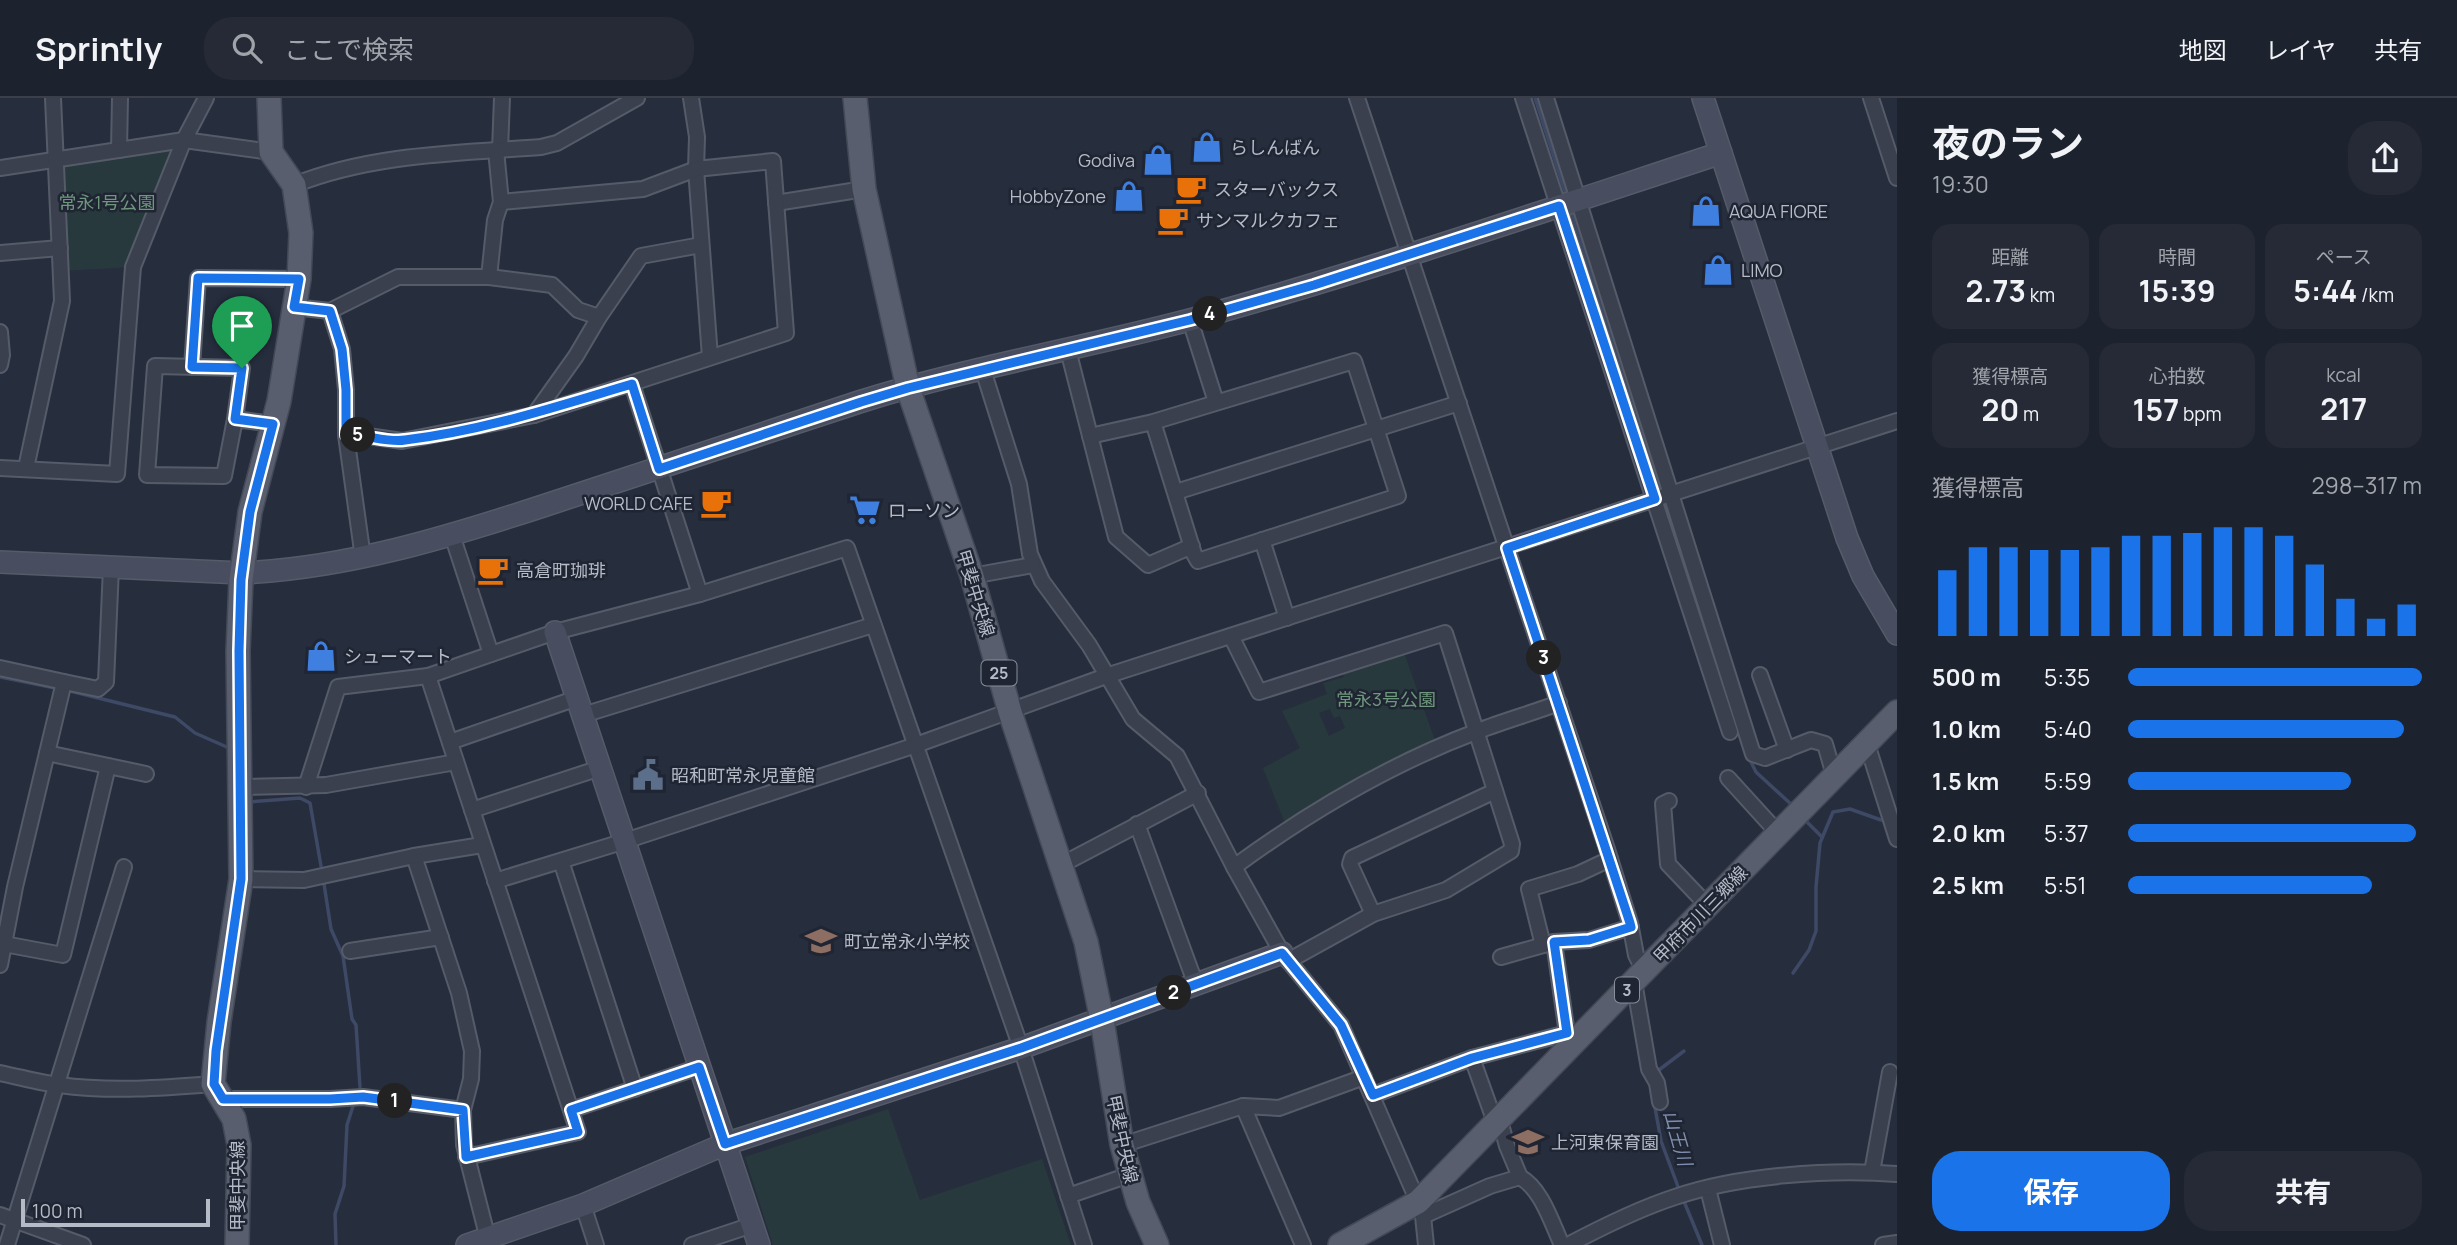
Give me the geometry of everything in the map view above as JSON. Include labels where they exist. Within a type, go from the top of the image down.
[{"type":"main road","points":[[269,98],[271,152]]},
{"type":"main road","name":"甲斐中央線","points":[[855,98],[864,189],[908,388],[972,576],[1010,712],[1086,943],[1129,1175],[1157,1245]]},
{"type":"main road","name":"甲斐中央線","points":[[237,1245],[239,1144],[234,1119],[218,1092],[219,1021],[241,879],[239,651],[242,573],[250,512],[279,401],[299,279],[301,233],[294,185],[271,152]]},
{"type":"main road","name":"甲府市川三郷線","points":[[1340,1245],[1421,1209],[1568,1041],[1639,977],[1897,712]]},
{"type":"street","points":[[26,468],[62,301],[53,98]]},
{"type":"street","points":[[119,150],[120,98]]},
{"type":"street","points":[[0,467],[117,474],[133,267],[184,140],[206,98]]},
{"type":"street","points":[[489,277],[495,220],[501,202],[498,150],[502,98]]},
{"type":"street","points":[[294,185],[318,175],[400,159],[541,147],[557,143],[637,98]]},
{"type":"street","points":[[691,98],[697,137],[695,169],[710,357]]},
{"type":"street","points":[[1357,98],[1631,927],[1653,1076],[1660,1102]]},
{"type":"street","points":[[1523,98],[1568,203],[1671,494],[1753,754],[1765,758],[1811,740],[1825,744],[1834,775]]},
{"type":"street","points":[[1546,98],[1568,203],[1655,499],[1730,732]]},
{"type":"street","points":[[1703,98],[1847,538],[1863,576],[1897,634]]},
{"type":"street","points":[[1871,98],[1897,178]]},
{"type":"street","points":[[0,168],[184,140],[271,152]]},
{"type":"street","points":[[0,562],[242,573],[298,569],[363,558],[452,535],[908,388],[1190,320],[1314,285],[1721,153]]},
{"type":"street","points":[[346,435],[402,441],[534,415],[786,333],[773,161],[695,169],[643,189],[501,202]]},
{"type":"street","points":[[776,203],[864,189]]},
{"type":"street","points":[[534,415],[641,256],[701,245]]},
{"type":"street","points":[[0,253],[60,248]]},
{"type":"street","points":[[294,307],[330,311],[398,277],[489,277],[552,285],[578,310],[599,317]]},
{"type":"street","points":[[192,367],[198,278],[299,279]]},
{"type":"street","points":[[330,311],[342,349],[346,435],[363,558]]},
{"type":"street","points":[[1190,320],[1216,402]]},
{"type":"street","points":[[0,332],[0,365]]},
{"type":"street","points":[[1068,350],[1116,537],[1149,565],[1192,547]]},
{"type":"street","points":[[1090,436],[1153,422],[1353,360],[1398,496],[1198,561],[1153,422]]},
{"type":"street","points":[[155,366],[242,368],[235,419],[224,476],[147,475],[155,366]]},
{"type":"street","points":[[984,370],[1019,484],[1033,565],[1088,645],[1133,719],[1177,756],[1234,867],[1285,957],[1341,1025],[1421,1209],[1426,1245]]},
{"type":"street","points":[[632,384],[700,594]]},
{"type":"street","points":[[1176,492],[1460,403]]},
{"type":"street","points":[[235,419],[273,424]]},
{"type":"street","points":[[495,881],[916,745],[1106,676],[1897,421]]},
{"type":"street","points":[[452,535],[491,654]]},
{"type":"street","points":[[1262,540],[1287,618]]},
{"type":"street","points":[[306,787],[338,687],[428,676],[555,632],[700,594],[847,548],[1021,1048],[1084,1245]]},
{"type":"street","points":[[972,576],[1033,565]]},
{"type":"street","points":[[0,668],[99,689],[106,682],[111,567]]},
{"type":"street","points":[[450,742],[873,625]]},
{"type":"street","points":[[555,632],[755,1235],[692,1245]]},
{"type":"street","points":[[414,856],[459,993],[472,1051],[471,1079],[463,1110],[477,1242],[583,1205],[725,1144],[1021,1048],[1196,985],[1285,957],[1373,914],[1447,890],[1511,851],[1512,844],[1445,633],[1259,692],[1231,636]]},
{"type":"street","points":[[1760,675],[1787,750]]},
{"type":"street","points":[[428,676],[578,1132],[466,1157]]},
{"type":"street","points":[[0,965],[15,887],[64,682]]},
{"type":"street","points":[[1234,867],[1287,828],[1385,773],[1476,732],[1559,704]]},
{"type":"street","points":[[1867,744],[1897,839]]},
{"type":"street","points":[[47,753],[146,774]]},
{"type":"street","points":[[241,787],[326,785],[456,762]]},
{"type":"street","points":[[4,944],[63,955],[108,766]]},
{"type":"street","points":[[472,810],[600,768]]},
{"type":"street","points":[[1728,778],[1778,834]]},
{"type":"street","points":[[1373,914],[1350,864],[1352,858],[1495,791]]},
{"type":"street","points":[[1061,865],[1198,793]]},
{"type":"street","points":[[1669,801],[1663,804],[1668,864],[1708,906]]},
{"type":"street","points":[[1137,824],[1196,985]]},
{"type":"street","points":[[241,879],[304,880],[414,856],[482,845]]},
{"type":"street","points":[[1373,1095],[1472,1058],[1568,1041],[1548,943],[1529,889],[1578,874],[1610,859]]},
{"type":"street","points":[[561,860],[635,1089]]},
{"type":"street","points":[[7,1245],[124,867]]},
{"type":"street","points":[[0,883],[15,887]]},
{"type":"street","points":[[1501,957],[1548,943],[1589,940],[1631,927]]},
{"type":"street","points":[[350,951],[441,937]]},
{"type":"street","points":[[1472,1058],[1520,1177],[1536,1192],[1562,1245]]},
{"type":"street","points":[[571,1110],[699,1067]]},
{"type":"street","points":[[1872,1172],[1890,1072]]},
{"type":"street","points":[[0,1073],[58,1085],[330,1099],[363,1097],[463,1110]]},
{"type":"street","points":[[1122,1145],[1243,1106],[1279,1108],[1364,1077]]},
{"type":"street","points":[[1243,1106],[1303,1245]]},
{"type":"street","points":[[1568,1245],[1652,1205],[1684,1194],[1772,1177],[1872,1172],[1897,1174]]},
{"type":"street","points":[[1068,1196],[1129,1175]]},
{"type":"street","points":[[1421,1209],[1520,1177]]},
{"type":"street","points":[[1708,1189],[1722,1245]]},
{"type":"street","points":[[583,1205],[596,1245]]},
{"type":"street","points":[[0,1216],[83,1245]]},
{"type":"street","points":[[1883,1245],[1897,1244]]},
{"type":"green space","name":"常永1号公園","points":[[184,140],[133,267],[61,271],[57,160]]},
{"type":"green space","name":"常永3号公園","points":[[1402,647],[1438,749],[1287,828],[1263,768],[1300,748],[1282,711],[1327,694],[1323,683],[1344,677],[1340,666]],"holes":[[[1330,709],[1334,718],[1340,716],[1345,728],[1329,736],[1319,713]]]},
{"type":"green space","points":[[888,1109],[920,1200],[1042,1159],[1071,1245],[773,1245],[745,1157]]},
{"type":"waterway","points":[[1535,98],[1565,192]]},
{"type":"waterway","points":[[1572,213],[1660,487]]},
{"type":"waterway","points":[[1667,506],[1700,608]]},
{"type":"waterway","points":[[0,677],[55,688]]},
{"type":"waterway","points":[[70,691],[175,717],[195,733],[229,748]]},
{"type":"waterway","points":[[1749,758],[1756,772],[1793,806]]},
{"type":"waterway","points":[[249,800],[300,798],[310,803],[321,866]]},
{"type":"waterway","name":"山王川","points":[[1793,973],[1809,950],[1816,931],[1820,843],[1833,812],[1850,809],[1881,820]]},
{"type":"waterway","points":[[1806,821],[1822,837]]},
{"type":"waterway","points":[[324,884],[331,929],[343,956],[352,1019],[356,1025],[360,1087]]},
{"type":"waterway","name":"山王川","points":[[1655,1073],[1684,1051]]},
{"type":"waterway","name":"山王川","points":[[1654,1102],[1661,1141],[1680,1192]]},
{"type":"waterway","points":[[336,1245],[335,1214],[344,1186],[347,1125],[354,1103]]},
{"type":"waterway","name":"山王川","points":[[1683,1199],[1702,1245]]},
{"type":"place","name":"らしんばん","points":[[1207,147]]},
{"type":"place","name":"Godiva","points":[[1158,160]]},
{"type":"place","name":"スターバックス","points":[[1191,189]]},
{"type":"place","name":"HobbyZone","points":[[1129,196]]},
{"type":"place","name":"AQUA FIORE","points":[[1706,211]]},
{"type":"place","name":"サンマルクカフェ","points":[[1173,220]]},
{"type":"place","name":"LIMO","points":[[1718,270]]},
{"type":"place","name":"WORLD CAFE","points":[[716,503]]},
{"type":"place","name":"ローソン","points":[[865,510]]},
{"type":"place","name":"高倉町珈琲","points":[[493,570]]},
{"type":"place","name":"シューマート","points":[[321,656]]},
{"type":"place","name":"昭和町常永児童館","points":[[648,775]]},
{"type":"place","name":"町立常永小学校","points":[[821,941]]},
{"type":"place","name":"上河東保育園","points":[[1528,1142]]},
{"type":"route","points":[[1559,206],[1655,499],[1507,548],[1631,927],[1589,940],[1554,942],[1567,1033],[1472,1058],[1373,1095],[1341,1025],[1282,953],[1021,1048],[725,1144],[699,1067],[571,1110],[578,1132],[466,1157],[463,1110],[363,1097],[223,1099],[214,1084],[216,1051],[241,879],[241,580],[250,512],[273,424],[235,419],[242,368],[192,367],[198,278],[299,279],[294,307],[330,311],[342,349],[346,435],[402,441],[534,415],[632,384],[659,469],[908,388],[1190,320],[1314,285],[1559,206]]}]
